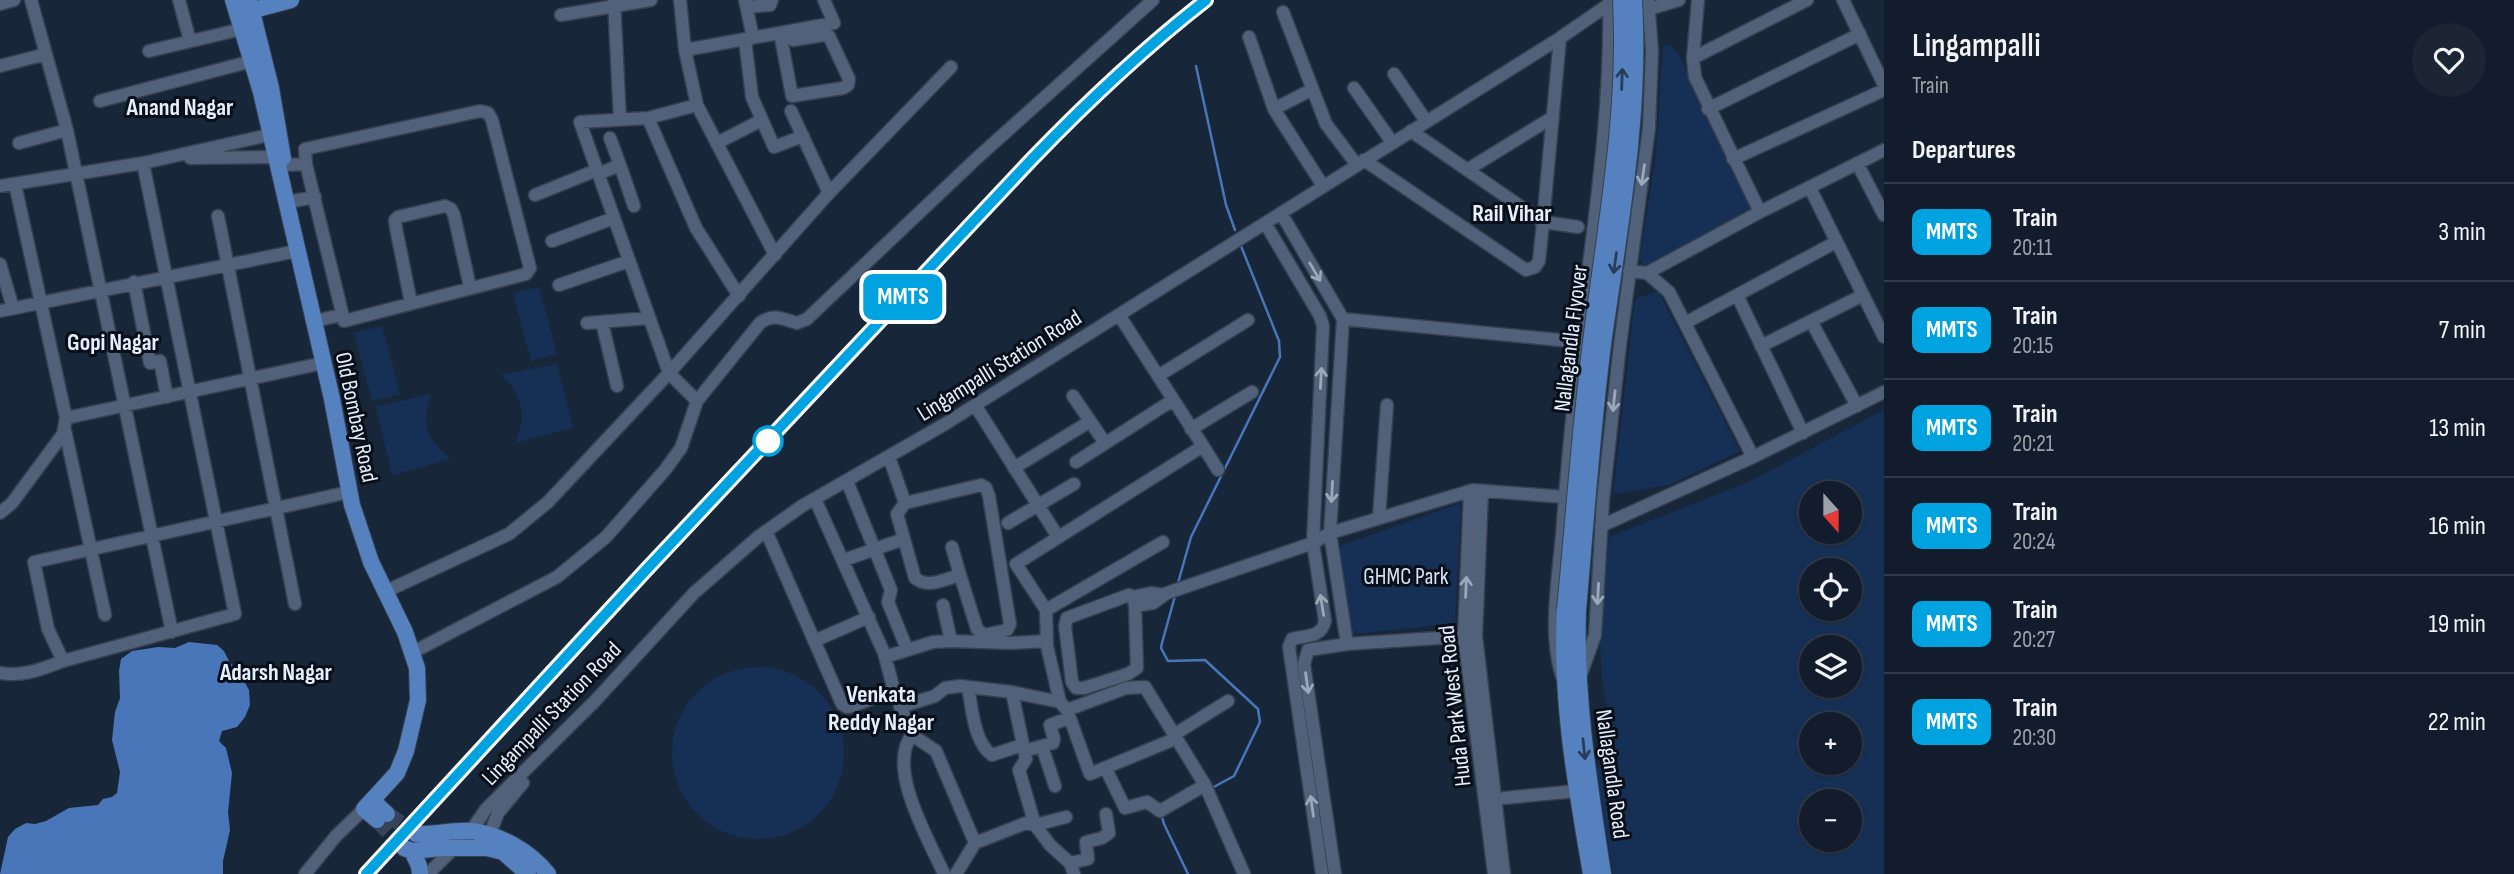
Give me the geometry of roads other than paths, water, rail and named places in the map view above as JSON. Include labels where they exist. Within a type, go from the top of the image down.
[{"type":"main road","points":[[279,161],[271,88],[243,8],[291,0]]},
{"type":"main road","name":"Nallagandla Flyover","points":[[1572,610],[1633,121],[1636,75],[1634,0]]},
{"type":"main road","name":"Nallagandla Flyover","points":[[1571,682],[1572,610],[1590,351],[1620,118],[1623,74],[1614,2]]},
{"type":"main road","name":"Old Bombay Road","points":[[243,8],[269,135],[293,201],[319,320],[336,381],[363,513],[376,551],[419,649],[425,676],[424,700],[413,752],[401,779],[375,810]]},
{"type":"main road","name":"Old Bombay Road","points":[[279,161],[349,492],[366,550],[405,632],[416,659],[419,676],[418,700],[406,751],[397,773],[375,810]]},
{"type":"main road","name":"Nallagandla Road","points":[[1571,682],[1567,720],[1591,874]]},
{"type":"main road","name":"Nallagandla Road","points":[[1571,682],[1603,874]]},
{"type":"main road","points":[[416,834],[471,831],[510,841],[539,872]]},
{"type":"main road","points":[[420,874],[419,866],[408,850],[487,848],[503,852],[539,872]]},
{"type":"street","points":[[0,4],[14,0]]},
{"type":"street","points":[[31,0],[68,130],[172,632]]},
{"type":"street","points":[[179,0],[190,41]]},
{"type":"street","points":[[561,15],[614,3],[651,0]]},
{"type":"street","points":[[680,0],[685,50],[697,106],[775,256]]},
{"type":"street","points":[[772,0],[770,5],[746,4],[752,97],[774,147],[803,136]]},
{"type":"street","points":[[787,36],[834,23],[824,0]]},
{"type":"street","points":[[1648,5],[1652,50],[1649,128],[1629,271],[1601,526],[1595,635],[1571,682],[1556,660],[1555,644],[1565,497],[1606,121],[1614,2],[1648,5],[1679,0]]},
{"type":"street","points":[[1698,0],[1693,58],[1695,77],[1760,212]]},
{"type":"street","points":[[1693,58],[1807,0]]},
{"type":"street","points":[[1733,159],[1884,88],[1843,0]]},
{"type":"street","name":"Lingampalli Station Road","points":[[428,874],[471,831],[486,809],[595,701],[694,593],[766,531],[1119,316],[1614,2]]},
{"type":"street","points":[[614,3],[620,120]]},
{"type":"street","points":[[419,649],[557,577],[606,537],[681,448],[697,401],[760,323],[766,318],[776,316],[797,323],[807,319],[977,158],[1150,3]]},
{"type":"street","points":[[149,51],[190,41],[243,8]]},
{"type":"street","points":[[1283,12],[1325,124],[1360,163],[1526,270],[1535,267],[1539,261],[1560,38]]},
{"type":"street","points":[[685,50],[749,39],[787,36],[824,34],[829,36],[849,79],[848,85],[792,96],[787,36]]},
{"type":"street","points":[[1709,108],[1860,34]]},
{"type":"street","points":[[1249,37],[1274,109],[1323,186]]},
{"type":"street","points":[[0,66],[46,54]]},
{"type":"street","points":[[100,101],[252,61]]},
{"type":"street","points":[[393,588],[486,547],[509,534],[548,502],[669,373],[829,193],[951,67]]},
{"type":"street","points":[[1394,74],[1426,121]]},
{"type":"street","points":[[1354,88],[1392,142]]},
{"type":"street","points":[[1274,109],[1311,90]]},
{"type":"street","points":[[697,106],[648,118],[580,122],[669,373],[697,401]]},
{"type":"street","points":[[480,111],[488,113],[530,268],[526,274],[344,321],[306,164],[305,149],[480,111]]},
{"type":"street","points":[[791,111],[829,193]]},
{"type":"street","points":[[1467,170],[1553,117]]},
{"type":"street","points":[[648,118],[696,228],[739,296]]},
{"type":"street","points":[[1606,121],[1649,128]]},
{"type":"street","points":[[717,143],[756,123]]},
{"type":"street","points":[[19,143],[68,130]]},
{"type":"street","points":[[1411,131],[1543,222],[1578,227]]},
{"type":"street","points":[[0,186],[143,163],[269,135]]},
{"type":"street","points":[[610,138],[634,206]]},
{"type":"street","points":[[1647,273],[1884,150]]},
{"type":"street","points":[[176,156],[306,164]]},
{"type":"street","points":[[0,673],[13,675],[34,672],[63,661],[235,614],[143,163]]},
{"type":"street","points":[[1857,163],[1884,215]]},
{"type":"street","points":[[535,195],[620,165]]},
{"type":"street","points":[[15,184],[105,615]]},
{"type":"street","points":[[1810,188],[1884,337]]},
{"type":"street","points":[[293,201],[315,197]]},
{"type":"street","points":[[411,303],[396,228],[395,220],[398,218],[444,206],[451,209],[470,287]]},
{"type":"street","points":[[1281,213],[1343,319],[1330,533],[1347,644]]},
{"type":"street","points":[[218,216],[295,604]]},
{"type":"street","points":[[552,241],[614,218]]},
{"type":"street","points":[[1265,223],[1320,316],[1323,326],[1313,543],[1325,621],[1319,633],[1293,639],[1289,647],[1322,874]]},
{"type":"street","points":[[1685,323],[1836,242]]},
{"type":"street","points":[[0,264],[6,309],[297,251]]},
{"type":"street","points":[[559,285],[629,261]]},
{"type":"street","points":[[1629,271],[1647,273],[1669,292],[1753,457]]},
{"type":"street","points":[[134,282],[150,363],[160,361],[167,397]]},
{"type":"street","points":[[1737,295],[1803,433]]},
{"type":"street","points":[[1761,346],[1863,295]]},
{"type":"street","points":[[319,320],[341,315]]},
{"type":"street","points":[[1119,316],[1218,470]]},
{"type":"street","points":[[587,323],[649,318]]},
{"type":"street","points":[[1343,319],[1580,342]]},
{"type":"street","points":[[1158,376],[1248,320]]},
{"type":"street","points":[[1811,321],[1857,406]]},
{"type":"street","points":[[602,322],[617,386]]},
{"type":"street","points":[[0,513],[12,503],[66,424],[124,406],[323,363]]},
{"type":"street","points":[[1191,429],[1252,392]]},
{"type":"street","points":[[1601,526],[1753,457],[1884,392]]},
{"type":"street","points":[[1073,396],[1105,443]]},
{"type":"street","points":[[1076,462],[1173,400]]},
{"type":"street","points":[[975,405],[1058,537]]},
{"type":"street","points":[[1378,517],[1387,405]]},
{"type":"street","points":[[1014,468],[1084,425]]},
{"type":"street","points":[[1203,446],[1016,564],[1046,610],[1047,640],[1065,710],[1089,773],[1105,769],[1176,736],[1228,701]]},
{"type":"street","points":[[889,457],[905,503]]},
{"type":"street","points":[[847,481],[891,590],[888,602],[907,649]]},
{"type":"street","points":[[1008,523],[1074,484]]},
{"type":"street","points":[[952,547],[977,629],[984,635],[1007,630],[1010,624],[986,488],[981,485],[905,503],[897,514],[915,578],[921,583],[930,584],[960,575]]},
{"type":"street","points":[[1134,602],[1153,603],[1165,594],[1313,543],[1330,533],[1378,517],[1476,491],[1565,497]]},
{"type":"street","name":"Huda Park West Road","points":[[1476,491],[1470,636],[1494,874]]},
{"type":"street","points":[[63,661],[48,629],[34,562],[349,492]]},
{"type":"street","points":[[815,499],[869,617],[912,735],[936,751],[975,843]]},
{"type":"street","points":[[766,531],[842,704],[847,707],[894,690]]},
{"type":"street","points":[[844,560],[898,541]]},
{"type":"street","points":[[1046,610],[1163,542]]},
{"type":"street","points":[[1129,595],[1134,602],[1138,664],[1135,671],[1084,688],[1076,688],[1072,682],[1066,618],[1129,595]]},
{"type":"street","points":[[943,605],[951,641]]},
{"type":"street","points":[[814,641],[869,617]]},
{"type":"street","points":[[1335,874],[1304,664],[1308,650],[1347,644],[1470,636]]},
{"type":"street","name":"Huda Park West Road","points":[[1470,636],[1504,874]]},
{"type":"street","points":[[885,657],[933,642],[1011,643],[1047,640]]},
{"type":"street","points":[[900,707],[935,696],[951,686],[1012,692],[1065,710]]},
{"type":"street","points":[[968,687],[977,736],[992,755],[1043,750],[1054,742],[1050,725],[1065,710],[1126,688],[1145,687],[1206,789],[1244,874]]},
{"type":"street","points":[[1012,692],[1024,752],[1019,770],[1035,825],[1072,869],[1088,859],[1086,842],[1102,838],[1109,833],[1106,814]]},
{"type":"street","points":[[912,735],[905,749],[906,785],[944,874]]},
{"type":"street","points":[[1043,750],[1055,786]]},
{"type":"street","points":[[489,836],[498,813],[532,774],[534,762]]},
{"type":"street","points":[[1105,769],[1124,808],[1147,802],[1156,810],[1165,809],[1206,789]]},
{"type":"street","points":[[1504,798],[1577,791]]},
{"type":"street","points":[[305,874],[325,851],[375,810]]},
{"type":"street","points":[[956,874],[975,843],[1019,824],[1035,825],[1066,817]]},
{"type":"waterway","points":[[1196,66],[1226,205],[1235,230]]},
{"type":"waterway","points":[[1178,583],[1191,537],[1280,357],[1279,341],[1241,246]]},
{"type":"waterway","points":[[1175,596],[1161,648],[1168,661],[1205,660],[1258,709],[1260,722],[1234,776],[1210,789]]},
{"type":"waterway","points":[[1165,814],[1162,817],[1164,824],[1188,874]]},
{"type":"tunnel","points":[[387,814],[416,834]]},
{"type":"tunnel","points":[[377,820],[404,848]]},
{"type":"railway","points":[[366,874],[627,590],[1032,159],[1116,76],[1205,0]]},
{"type":"train","name":"MMTS","points":[[366,874],[646,570],[1032,159],[1098,92],[1161,35],[1206,0]]},
{"type":"district","name":"Anand Nagar","points":[[180,107]]},
{"type":"district","name":"Rail Vihar","points":[[1512,213]]},
{"type":"district","name":"Gopi Nagar","points":[[113,342]]},
{"type":"district","name":"Adarsh Nagar","points":[[276,672]]},
{"type":"district","name":"Venkata Reddy Nagar","points":[[881,708]]},
{"type":"park label","name":"GHMC Park","points":[[1406,576]]}]
